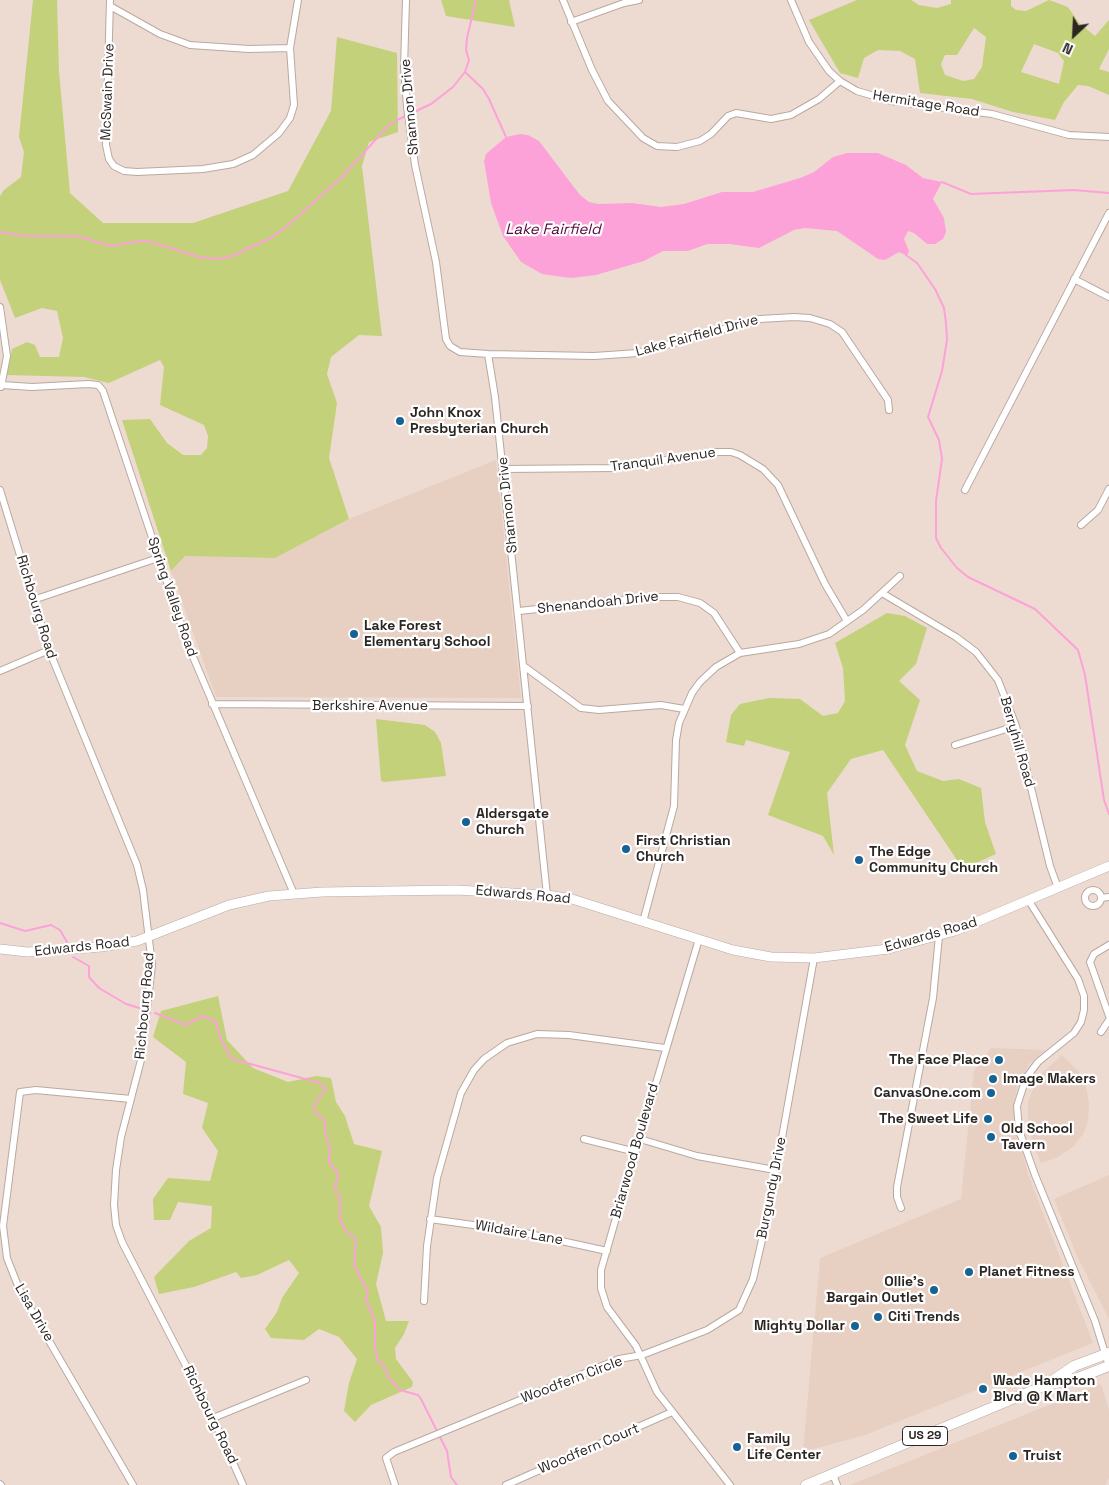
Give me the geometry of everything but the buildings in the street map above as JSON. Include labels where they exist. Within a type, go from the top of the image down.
[{"type":"main road","name":"US 29","points":[[1046,1386],[1074,1366],[1107,1353]]},
{"type":"main road","name":"US 29","points":[[806,1485],[1046,1386],[1078,1378],[1109,1366]]},
{"type":"street","name":"McSwain Drive","points":[[110,3],[106,144],[111,162],[124,171],[203,169],[233,164],[253,155],[279,133],[293,112],[295,98],[290,48],[298,0]]},
{"type":"street","name":"Shannon Drive","points":[[406,0],[404,68],[409,118],[415,165],[436,262],[446,339],[450,346],[460,352],[488,354],[504,469],[547,895]]},
{"type":"street","points":[[563,0],[571,22],[608,101],[643,138],[662,147],[677,147],[700,141],[711,134],[728,116],[736,113],[771,119],[791,115],[819,99],[840,81]]},
{"type":"street","points":[[571,22],[624,3],[639,0]]},
{"type":"street","name":"Hermitage Road","points":[[791,0],[810,42],[829,71],[857,92],[891,101],[992,114],[1069,135],[1109,137]]},
{"type":"street","points":[[110,3],[160,34],[190,45],[249,49],[290,48]]},
{"type":"street","points":[[965,490],[1109,213]]},
{"type":"street","points":[[1074,278],[1109,297]]},
{"type":"street","points":[[0,307],[7,346],[1,386]]},
{"type":"street","name":"Lake Fairfield Drive","points":[[488,354],[594,356],[638,353],[760,319],[810,318],[830,324],[842,332],[888,400],[889,410]]},
{"type":"street","name":"Spring Valley Road","points":[[1,386],[32,387],[88,384],[100,387],[107,400],[188,645],[294,894]]},
{"type":"street","name":"Tranquil Avenue","points":[[504,469],[615,468],[715,452],[740,455],[763,469],[778,486],[825,584],[847,621]]},
{"type":"street","points":[[1081,526],[1098,510],[1109,489]]},
{"type":"street","name":"Richbourg Road","points":[[0,490],[49,650],[137,865],[144,890],[152,965],[146,1026],[121,1137],[116,1170],[114,1205],[116,1225],[122,1242],[213,1418],[243,1485]]},
{"type":"street","points":[[33,600],[158,558]]},
{"type":"street","points":[[643,922],[674,806],[676,740],[684,709],[692,693],[707,675],[740,653],[811,641],[829,634],[900,576]]},
{"type":"street","name":"Berryhill Road","points":[[882,592],[931,620],[976,652],[998,680],[1016,726],[1050,866],[1058,888]]},
{"type":"street","name":"Shenandoah Drive","points":[[519,611],[649,596],[678,597],[700,604],[714,613],[740,653]]},
{"type":"street","points":[[0,671],[49,650]]},
{"type":"street","points":[[525,667],[581,708],[599,710],[661,706],[684,709]]},
{"type":"street","name":"Berkshire Avenue","points":[[212,704],[528,706]]},
{"type":"street","points":[[955,745],[1016,726]]},
{"type":"street","name":"Edwards Road","points":[[0,947],[27,952],[101,947],[137,941],[232,904],[253,899],[294,894],[456,890],[547,895],[572,899],[757,955],[814,958],[888,949],[939,936],[970,926],[1109,866]]},
{"type":"street","points":[[1101,898],[1109,897]]},
{"type":"street","points":[[1029,900],[1078,979],[1084,996],[1084,1010],[1081,1022],[1074,1033],[1038,1062],[1026,1078],[1017,1106],[1019,1130],[1032,1168],[1096,1321],[1107,1353],[1109,1366]]},
{"type":"street","points":[[901,1208],[897,1197],[897,1187],[933,998],[939,936]]},
{"type":"street","name":"Briarwood Boulevard","points":[[642,1355],[604,1300],[601,1276],[606,1251],[699,939]]},
{"type":"street","points":[[1109,945],[1094,954],[1090,962],[1109,1016]]},
{"type":"street","name":"Burgundy Drive","points":[[642,1355],[707,1330],[739,1310],[751,1287],[770,1205],[814,958]]},
{"type":"street","points":[[1101,1032],[1109,1020]]},
{"type":"street","points":[[424,1302],[424,1274],[437,1178],[462,1093],[474,1070],[495,1050],[519,1038],[545,1033],[666,1048]]},
{"type":"street","name":"Lisa Drive","points":[[131,1098],[36,1090],[20,1092],[3,1226],[7,1258],[20,1291],[133,1485]]},
{"type":"street","points":[[584,1139],[636,1152]]},
{"type":"street","points":[[640,1139],[697,1156],[775,1170]]},
{"type":"street","name":"Wildaire Lane","points":[[430,1219],[516,1231],[606,1251]]},
{"type":"street","name":"Woodfern Circle","points":[[395,1485],[386,1463],[387,1456],[619,1359],[642,1355],[648,1377],[672,1412],[730,1485]]},
{"type":"street","points":[[213,1418],[306,1380]]},
{"type":"street","name":"Woodfern Court","points":[[506,1485],[672,1412]]},
{"type":"street","points":[[833,1474],[837,1485]]},
{"type":"shaded area","name":"Lake Forest Elementary School","points":[[496,460],[521,698],[216,697],[171,571],[185,556],[275,558],[349,519]]},
{"type":"shaded area","points":[[991,1048],[1045,1050],[1029,1064],[1018,1084],[1013,1107],[1015,1123],[1028,1174],[1093,1343],[865,1435],[803,1452],[820,1258],[961,1199],[974,1071]]},
{"type":"shaded area","points":[[1062,1055],[1079,1072],[1086,1086],[1089,1104],[1088,1120],[1084,1133],[1073,1147],[1058,1157],[1041,1163],[1028,1129],[1028,1102],[1037,1078]]},
{"type":"shaded area","points":[[1109,1175],[1109,1319],[1077,1256],[1054,1199]]},
{"type":"shaded area","points":[[1101,1384],[1109,1410],[1109,1478],[1105,1485],[850,1485]]},
{"type":"green space","points":[[33,0],[57,0],[59,71],[70,193],[103,223],[193,223],[288,191],[331,111],[337,37],[397,53],[398,132],[369,142],[362,166],[382,336],[359,335],[331,357],[327,374],[337,403],[329,458],[349,519],[275,558],[185,556],[171,571],[122,420],[150,419],[167,443],[183,455],[201,455],[207,448],[208,436],[204,425],[160,405],[164,367],[160,360],[109,383],[84,377],[7,375],[12,349],[27,342],[35,345],[40,357],[59,357],[63,338],[57,311],[42,308],[15,318],[0,280],[0,196],[4,190],[21,177],[24,152],[19,137]]},
{"type":"green space","points":[[441,0],[509,0],[515,27],[446,16]]},
{"type":"green space","points":[[857,0],[911,0],[919,5],[937,8],[951,4],[951,0],[1011,0],[1011,6],[1016,10],[1026,11],[1049,0],[1068,7],[1079,23],[1095,36],[1109,20],[1109,49],[1099,69],[1109,72],[1109,95],[1088,86],[1078,85],[1064,102],[1055,120],[1013,112],[972,99],[920,93],[915,59],[900,51],[878,50],[864,58],[858,78],[840,73],[809,20]],"holes":[[[974,28],[986,37],[982,67],[974,79],[963,81],[945,75],[941,64],[945,55],[957,55]],[[1034,44],[1058,53],[1064,61],[1059,84],[1021,72]]]},
{"type":"green space","points":[[887,613],[905,616],[927,628],[916,664],[899,681],[920,700],[905,745],[917,771],[943,781],[959,779],[981,788],[985,822],[996,854],[963,869],[883,750],[851,759],[827,793],[834,855],[823,836],[768,815],[790,752],[746,740],[744,746],[726,742],[731,715],[740,704],[769,698],[800,699],[823,716],[838,713],[845,701],[843,668],[835,643]]},
{"type":"green space","points":[[376,719],[425,725],[435,732],[441,743],[446,776],[381,781]]},
{"type":"green space","points":[[218,996],[227,1040],[253,1068],[288,1082],[316,1076],[331,1078],[336,1102],[345,1116],[354,1144],[382,1151],[369,1206],[381,1227],[383,1253],[376,1284],[386,1321],[409,1321],[404,1334],[395,1348],[396,1359],[413,1382],[412,1387],[371,1405],[355,1422],[344,1411],[349,1383],[357,1359],[339,1337],[319,1329],[304,1340],[271,1338],[265,1329],[277,1312],[282,1298],[299,1273],[289,1260],[257,1275],[241,1278],[236,1272],[194,1287],[159,1294],[154,1277],[189,1241],[211,1228],[212,1206],[178,1202],[170,1220],[154,1220],[153,1199],[168,1178],[210,1181],[218,1151],[202,1128],[208,1103],[183,1094],[186,1062],[153,1037],[161,1011]]},
{"type":"water","name":"Lake Fairfield","points":[[520,134],[528,135],[539,141],[580,195],[589,202],[598,204],[632,203],[661,207],[684,204],[722,192],[753,192],[814,172],[833,157],[847,153],[878,153],[906,165],[923,178],[942,182],[933,199],[944,218],[946,232],[943,239],[935,244],[927,244],[914,233],[908,231],[904,239],[909,251],[907,256],[899,252],[885,260],[878,259],[837,231],[805,228],[794,230],[759,248],[729,244],[707,244],[688,251],[663,251],[644,261],[596,275],[571,278],[542,274],[521,262],[503,236],[491,203],[484,161],[486,154],[506,137]]},
{"type":"waterway","points":[[0,232],[25,236],[78,236],[111,246],[139,241],[151,242],[199,257],[218,259],[232,256],[271,238],[341,178],[387,127],[397,120],[431,104],[453,87],[465,72],[469,60],[466,50],[467,38],[476,0]]},
{"type":"waterway","points":[[465,72],[483,89],[506,137]]},
{"type":"waterway","points":[[942,182],[971,194],[1074,190],[1109,193]]},
{"type":"waterway","points":[[906,255],[917,263],[935,289],[944,308],[946,323],[947,340],[942,371],[928,417],[939,440],[942,459],[936,501],[936,538],[941,548],[957,568],[968,577],[1035,609],[1078,650],[1085,675],[1104,800],[1109,814]]},
{"type":"waterway","points":[[0,923],[25,931],[51,925],[60,930],[67,942]]},
{"type":"waterway","points":[[73,957],[89,966],[89,977],[99,988],[126,1004],[143,1009]]},
{"type":"waterway","points":[[155,1013],[186,1025],[203,1016],[216,1022],[221,1039],[231,1058],[320,1083],[326,1088],[314,1105],[315,1112],[325,1121],[326,1137],[330,1147],[329,1162],[338,1173],[335,1190],[340,1198],[340,1220],[347,1232],[356,1239],[354,1265],[368,1292],[366,1300],[375,1321],[375,1349],[378,1360],[386,1369],[388,1377],[400,1390],[418,1395],[421,1399],[447,1451],[451,1477],[457,1485]]},
{"type":"place","name":"John Knox Presbyterian Church","points":[[400,421]]},
{"type":"place","name":"Lake Forest Elementary School","points":[[354,634]]},
{"type":"place","name":"Aldersgate Church","points":[[466,822]]},
{"type":"place","name":"First Christian Church","points":[[626,849]]},
{"type":"place","name":"The Edge Community Church","points":[[859,860]]},
{"type":"place","name":"The Face Place","points":[[999,1060]]},
{"type":"place","name":"Image Makers","points":[[993,1079]]},
{"type":"place","name":"CanvasOne.com","points":[[991,1093]]},
{"type":"place","name":"The Sweet Life","points":[[988,1119]]},
{"type":"place","name":"Old School Tavern","points":[[991,1137]]},
{"type":"place","name":"Planet Fitness","points":[[969,1272]]},
{"type":"place","name":"Ollie's Bargain Outlet","points":[[934,1290]]},
{"type":"place","name":"Citi Trends","points":[[878,1317]]},
{"type":"place","name":"Mighty Dollar","points":[[855,1326]]},
{"type":"place","name":"Wade Hampton Blvd @ K Mart","points":[[983,1389]]},
{"type":"place","name":"Family Life Center","points":[[737,1447]]},
{"type":"place","name":"Truist","points":[[1013,1456]]}]
